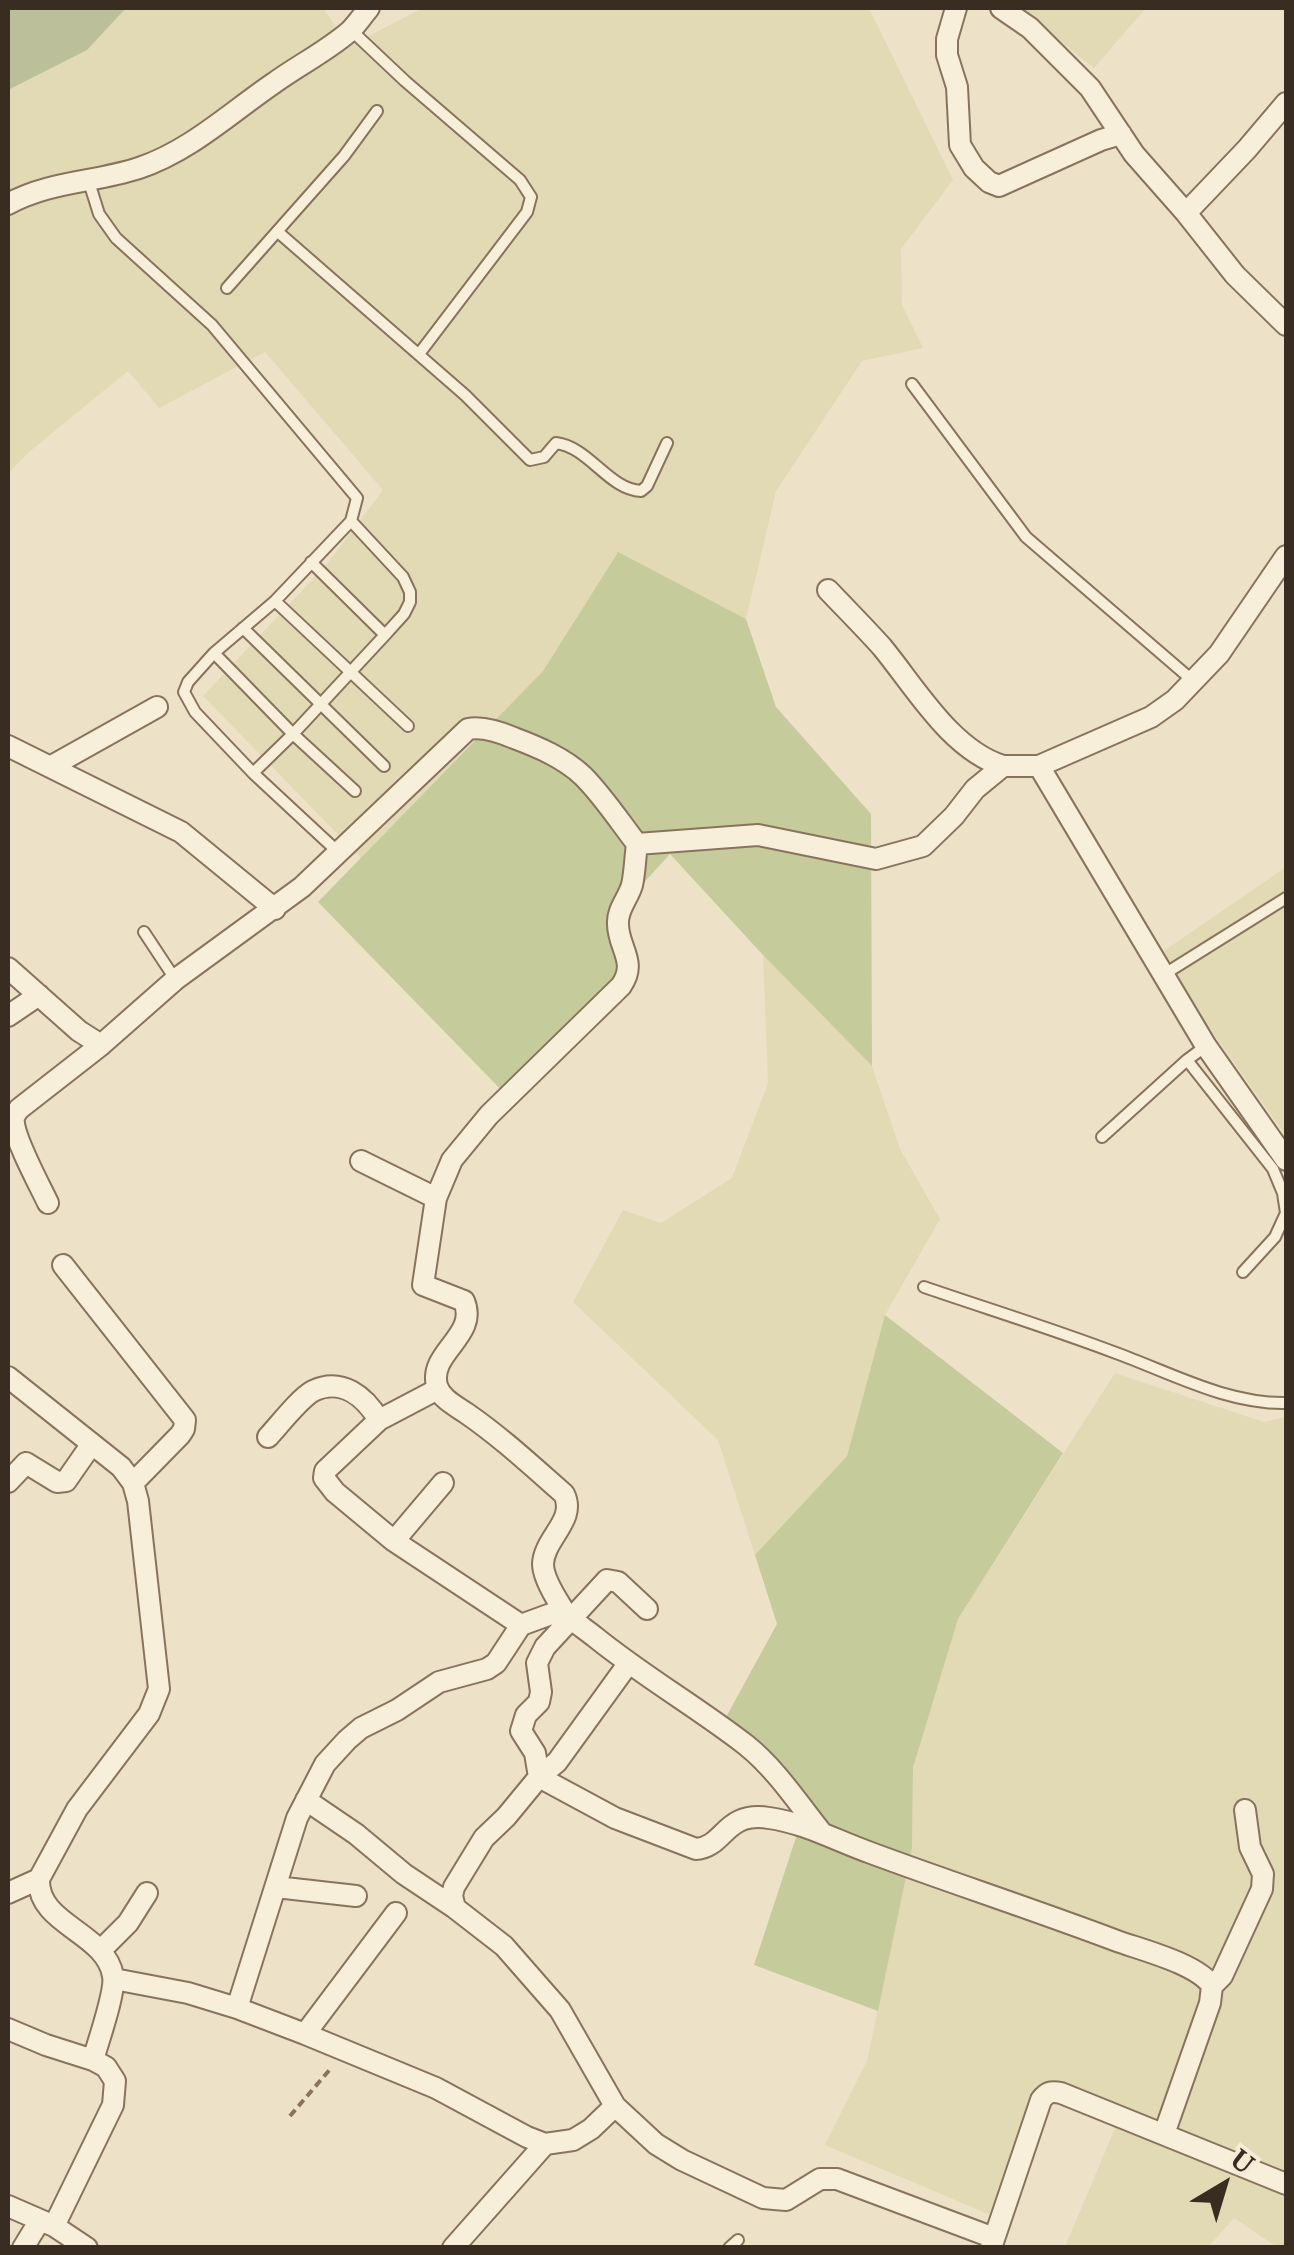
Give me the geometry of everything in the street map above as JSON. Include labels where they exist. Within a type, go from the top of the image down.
[{"type":"street","points":[[8,204],[47,186],[89,182],[143,167],[176,152],[351,30],[369,8]]},
{"type":"street","points":[[956,8],[946,56],[957,87],[960,145],[974,168],[989,182],[998,186],[1121,134]]},
{"type":"street","points":[[1001,8],[1030,28],[1090,88],[1134,154],[1186,212],[1235,276],[1286,326]]},
{"type":"street","points":[[1186,212],[1286,102]]},
{"type":"street","points":[[828,590],[883,648],[939,720],[984,758],[1003,766],[1040,766],[1151,717],[1175,700],[1219,654],[1286,556]]},
{"type":"street","points":[[50,766],[157,707]]},
{"type":"street","points":[[48,1203],[14,1124],[14,1116],[26,1102],[101,1046],[176,980],[302,888],[468,729],[503,734],[538,747],[582,775],[637,844],[632,884],[618,916],[628,977],[489,1115],[452,1160],[436,1198],[422,1285],[464,1301],[468,1316],[437,1372],[438,1388],[444,1398],[490,1430],[564,1494],[568,1511],[543,1562],[567,1614],[628,1664],[748,1746],[775,1773],[822,1833]]},
{"type":"street","points":[[8,746],[181,832],[275,908]]},
{"type":"street","points":[[637,844],[758,835],[876,858],[923,846],[975,789],[1003,766]]},
{"type":"street","points":[[1040,766],[1206,1046],[1286,1160]]},
{"type":"street","points":[[8,968],[101,1046]]},
{"type":"street","points":[[8,1016],[38,995]]},
{"type":"street","points":[[362,1161],[436,1198]]},
{"type":"street","points":[[63,1265],[185,1420],[180,1435],[134,1483]]},
{"type":"street","points":[[8,1377],[121,1467],[134,1483],[147,1573],[158,1690],[150,1714],[77,1810],[39,1879],[46,1904],[102,1950],[114,1978],[93,2060]]},
{"type":"street","points":[[268,1437],[311,1392],[324,1388],[348,1389],[370,1404],[379,1420]]},
{"type":"street","points":[[438,1388],[379,1420],[324,1474],[336,1492],[394,1541],[521,1626]]},
{"type":"street","points":[[8,1482],[26,1463],[57,1482],[66,1481],[91,1445]]},
{"type":"street","points":[[394,1541],[444,1484]]},
{"type":"street","points":[[539,1777],[535,1753],[521,1731],[526,1714],[538,1702],[541,1692],[537,1663],[545,1648],[567,1614],[608,1580],[618,1582],[647,1609]]},
{"type":"street","points":[[237,2008],[297,1818],[325,1764],[347,1740],[439,1682],[496,1663],[521,1626],[567,1614]]},
{"type":"street","points":[[455,1908],[452,1896],[466,1864],[484,1838],[557,1762],[628,1664]]},
{"type":"street","points":[[539,1777],[614,1818],[696,1850],[708,1847],[736,1822],[755,1817],[822,1833],[1204,1976],[1213,1992],[1164,2134]]},
{"type":"street","points":[[306,1800],[504,1946],[560,2010],[615,2106],[656,2144],[763,2198],[786,2200],[820,2179],[837,2178],[993,2243],[1036,2112],[1046,2094],[1052,2092],[1286,2184]]},
{"type":"street","points":[[1212,1986],[1222,1976],[1262,1889],[1263,1874],[1250,1848],[1244,1810]]},
{"type":"street","points":[[8,1893],[39,1879]]},
{"type":"street","points":[[276,1887],[356,1896]]},
{"type":"street","points":[[102,1950],[128,1922],[147,1893]]},
{"type":"street","points":[[304,2034],[396,1913]]},
{"type":"street","points":[[114,1978],[237,2008],[436,2088],[545,2144],[572,2140],[591,2129],[615,2106]]},
{"type":"street","points":[[8,2029],[93,2060],[106,2067],[115,2081],[113,2105],[47,2223],[24,2248]]},
{"type":"street","points":[[453,2248],[545,2144]]},
{"type":"street","points":[[8,2206],[47,2223],[87,2248]]},
{"type":"lane","points":[[351,30],[520,180],[531,197],[526,212],[420,354]]},
{"type":"lane","points":[[227,288],[344,156],[376,111]]},
{"type":"lane","points":[[89,182],[99,214],[116,238],[212,326],[358,498],[351,521],[275,601],[214,654],[188,682],[184,692],[195,712],[338,852]]},
{"type":"lane","points":[[278,232],[420,354],[530,460],[544,457],[560,443],[626,488],[642,490],[648,486],[667,443]]},
{"type":"lane","points":[[912,384],[1026,537],[1192,680]]},
{"type":"lane","points":[[253,772],[404,614],[410,602],[403,577],[351,521]]},
{"type":"lane","points":[[310,562],[385,634]]},
{"type":"lane","points":[[275,601],[408,726]]},
{"type":"lane","points":[[243,628],[384,766]]},
{"type":"lane","points":[[214,654],[355,791]]},
{"type":"lane","points":[[1162,975],[1286,898]]},
{"type":"lane","points":[[144,932],[176,980]]},
{"type":"lane","points":[[1102,1137],[1206,1046]]},
{"type":"lane","points":[[1187,1060],[1274,1169],[1283,1194],[1286,1213],[1275,1237],[1243,1272]]},
{"type":"lane","points":[[924,1288],[1114,1352],[1214,1392],[1286,1403]]},
{"type":"path","points":[[290,2116],[345,2052]]},
{"type":"shaded area","points":[[8,8],[323,8],[349,46],[423,8],[869,8],[953,180],[901,249],[902,305],[923,348],[862,361],[776,491],[746,619],[617,553],[543,671],[362,859],[203,696],[327,564],[383,490],[265,352],[159,408],[128,371],[8,473]]},
{"type":"shaded area","points":[[1018,8],[1146,8],[1094,68]]},
{"type":"shaded area","points":[[1286,867],[1286,1136],[1195,1008],[1164,951]]},
{"type":"shaded area","points":[[763,955],[872,1066],[900,1149],[940,1219],[885,1315],[847,1456],[755,1555],[718,1440],[573,1302],[623,1210],[661,1223],[732,1178],[768,1083]]},
{"type":"shaded area","points":[[1115,1373],[1264,1422],[1286,1417],[1286,2247],[1277,2247],[1234,2218],[1208,2247],[1065,2247],[1121,2114],[1056,2085],[1000,2219],[825,2145],[867,2061],[912,1848],[913,1768],[958,1619]]},
{"type":"green space","points":[[8,8],[126,8],[87,50],[8,90]]},
{"type":"green space","points":[[618,552],[746,619],[776,707],[871,814],[872,1066],[670,854],[610,920],[623,976],[516,1105],[318,902],[543,671]]},
{"type":"green space","points":[[885,1315],[1063,1453],[958,1619],[913,1768],[912,1848],[878,2011],[754,1965],[806,1807],[725,1719],[777,1624],[755,1555],[847,1456]]}]
